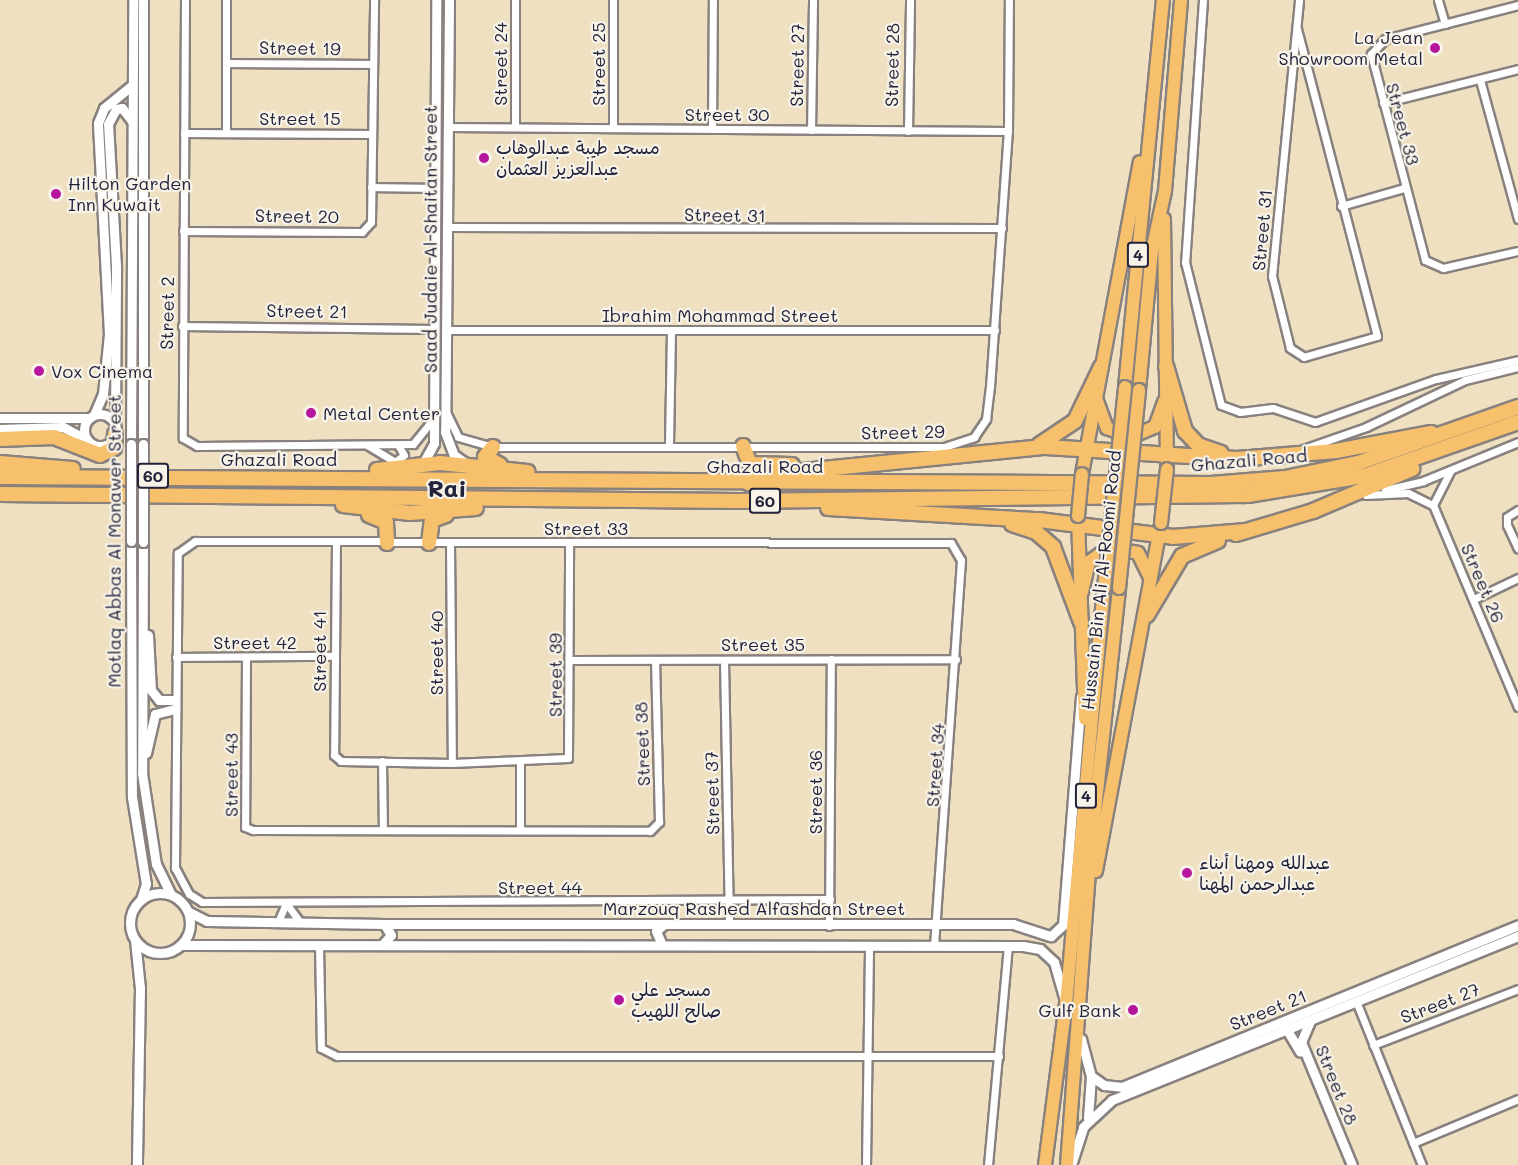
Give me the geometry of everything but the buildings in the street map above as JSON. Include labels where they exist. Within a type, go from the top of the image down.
[{"type":"highway","name":"Hussain Bin Ali Al-Roomi Road","points":[[1045,1165],[1066,1004],[1104,588],[1163,0]]},
{"type":"highway","name":"Hussain Bin Ali Al-Roomi Road","points":[[1069,1165],[1077,1013],[1090,910],[1091,847],[1152,251],[1164,191],[1181,0]]},
{"type":"highway","points":[[1085,804],[1085,676],[1079,595],[1078,521],[1082,474],[1150,124]]},
{"type":"highway","points":[[1090,910],[1120,725],[1147,615],[1167,469],[1166,366],[1161,304],[1164,191]]},
{"type":"highway","points":[[1101,368],[1101,419],[1112,431],[1131,437],[1147,433],[1161,418],[1166,366]]},
{"type":"highway","points":[[1166,366],[1193,441],[1216,452],[1265,457]]},
{"type":"highway","points":[[1032,449],[1075,421],[1101,368]]},
{"type":"highway","name":"Ghazali Road","points":[[0,477],[578,479],[744,485],[1248,482],[1358,463],[1518,407]]},
{"type":"highway","name":"Ghazali Road","points":[[0,494],[738,501],[1248,495],[1364,476],[1443,452],[1518,422]]},
{"type":"highway","points":[[744,485],[764,475],[1032,449],[1086,448],[1168,454],[1289,456],[1471,425]]},
{"type":"highway","points":[[0,439],[54,437],[100,455],[114,448],[115,429]]},
{"type":"highway","points":[[743,446],[745,458],[754,465],[842,469]]},
{"type":"highway","points":[[493,447],[484,453],[487,460],[514,470]]},
{"type":"highway","points":[[1147,615],[1182,556],[1244,531],[1347,497],[1443,452]]},
{"type":"highway","points":[[0,463],[114,476]]},
{"type":"highway","points":[[306,477],[421,466],[514,470],[578,479]]},
{"type":"highway","points":[[0,503],[21,495]]},
{"type":"highway","points":[[306,498],[410,513],[543,500]]},
{"type":"highway","points":[[738,501],[965,517],[1078,521],[1160,530],[1244,531]]},
{"type":"highway","points":[[336,504],[383,518],[387,543]]},
{"type":"highway","points":[[429,543],[429,524],[436,516],[480,507]]},
{"type":"highway","points":[[965,517],[1024,527],[1047,539],[1064,566],[1081,622]]},
{"type":"highway","points":[[1079,595],[1096,554],[1108,548],[1130,549],[1148,568],[1147,615]]},
{"type":"street","name":"Motlaq Abbas Al Monawer Street","points":[[133,0],[132,797],[146,884],[141,899]]},
{"type":"street","name":"Motlaq Abbas Al Monawer Street","points":[[143,0],[142,773],[156,864],[171,895]]},
{"type":"street","points":[[143,25],[149,0]]},
{"type":"street","name":"Street 2","points":[[185,0],[179,428],[186,442],[397,445],[422,439],[434,417]]},
{"type":"street","points":[[226,0],[226,133]]},
{"type":"street","name":"Street 20","points":[[183,231],[362,232],[371,222],[374,0]]},
{"type":"street","name":"Saad Judaie Al-Shaitan Street","points":[[421,466],[432,451],[434,417],[436,0]]},
{"type":"street","name":"Saad Judaie Al-Shaitan Street","points":[[448,0],[445,409],[447,442],[454,455],[472,467]]},
{"type":"street","name":"Street 24","points":[[515,0],[515,127]]},
{"type":"street","name":"Street 25","points":[[613,0],[613,128]]},
{"type":"street","points":[[712,129],[713,0]]},
{"type":"street","name":"Street 27","points":[[811,130],[813,0]]},
{"type":"street","name":"Street 28","points":[[908,131],[910,0]]},
{"type":"street","name":"Street 29","points":[[445,409],[458,437],[493,447],[944,447],[965,443],[986,419],[995,330],[1008,131],[1009,0]]},
{"type":"street","points":[[1203,0],[1185,262],[1221,405],[1240,412],[1273,408],[1315,422],[1436,379],[1518,360]]},
{"type":"street","name":"Street 31","points":[[1298,28],[1341,206],[1377,336],[1300,356],[1289,346],[1272,265],[1298,28],[1299,0]]},
{"type":"street","points":[[1438,0],[1445,24]]},
{"type":"street","name":"Street 33","points":[[1518,4],[1374,45],[1372,69],[1383,103],[1421,254],[1430,265],[1443,268],[1518,251]]},
{"type":"street","name":"Street 19","points":[[227,63],[373,64]]},
{"type":"street","points":[[1383,103],[1518,69]]},
{"type":"street","points":[[1480,80],[1518,219]]},
{"type":"street","points":[[0,429],[63,427],[102,446],[115,429],[112,263],[103,148],[104,108],[132,85]]},
{"type":"street","points":[[103,148],[108,124],[116,109],[128,112],[133,123]]},
{"type":"street","name":"Street 30","points":[[447,127],[1008,131]]},
{"type":"street","name":"Street 15","points":[[184,133],[372,134]]},
{"type":"street","points":[[371,187],[434,188]]},
{"type":"street","points":[[1341,206],[1404,188]]},
{"type":"street","name":"Street 31","points":[[446,227],[1002,228]]},
{"type":"street","points":[[86,439],[92,416],[103,394],[108,351],[112,263]]},
{"type":"street","name":"Street 21","points":[[182,326],[433,329]]},
{"type":"street","name":"Ibrahim Mohammad Street","points":[[446,330],[995,330]]},
{"type":"street","points":[[669,446],[671,330]]},
{"type":"street","points":[[433,344],[438,351],[446,345]]},
{"type":"street","points":[[1289,456],[1465,380],[1518,367]]},
{"type":"street","points":[[433,374],[439,369],[446,375]]},
{"type":"street","points":[[4,416],[106,415],[115,429]]},
{"type":"street","points":[[1366,495],[1451,470],[1518,442]]},
{"type":"street","points":[[367,445],[395,462],[404,455],[397,445]]},
{"type":"street","points":[[1347,497],[1408,493],[1433,505],[1451,470]]},
{"type":"street","name":"Street 26","points":[[1433,505],[1518,707]]},
{"type":"street","points":[[1518,510],[1507,517],[1507,525],[1518,549]]},
{"type":"street","name":"Street 33","points":[[178,553],[195,542],[946,542],[961,555],[960,586]]},
{"type":"street","name":"Street 41","points":[[336,542],[334,656],[337,759]]},
{"type":"street","name":"Street 40","points":[[450,543],[452,763]]},
{"type":"street","name":"Street 39","points":[[337,759],[452,763],[520,762],[568,758],[570,543]]},
{"type":"street","name":"Street 44","points":[[178,553],[175,704],[176,868],[180,882],[189,894],[217,905],[830,899]]},
{"type":"street","points":[[1474,599],[1518,578]]},
{"type":"street","name":"Street 34","points":[[934,945],[957,659],[960,586]]},
{"type":"street","points":[[143,602],[151,690],[159,700],[175,704]]},
{"type":"street","name":"Street 42","points":[[176,657],[334,656]]},
{"type":"street","name":"Street 43","points":[[246,657],[245,827],[519,830],[656,827]]},
{"type":"street","name":"Street 36","points":[[829,926],[831,659]]},
{"type":"street","name":"Street 35","points":[[570,660],[957,659]]},
{"type":"street","name":"Street 38","points":[[655,660],[656,827]]},
{"type":"street","name":"Street 37","points":[[724,660],[729,925]]},
{"type":"street","name":"Marzouq Rashed Alfashdan Street","points":[[189,912],[207,921],[384,924],[1021,925],[1032,931],[1051,936],[1063,925],[1074,743],[1085,676]]},
{"type":"street","points":[[142,773],[155,714],[175,704]]},
{"type":"street","points":[[382,761],[382,829]]},
{"type":"street","points":[[519,830],[520,762]]},
{"type":"street","points":[[135,940],[157,954],[181,945],[190,930],[189,912],[171,895],[141,899],[130,918],[135,940],[140,988],[137,1165]]},
{"type":"street","points":[[278,922],[286,903]]},
{"type":"street","points":[[286,903],[300,922]]},
{"type":"street","points":[[382,945],[391,935],[384,924]]},
{"type":"street","points":[[662,945],[656,931],[663,925]]},
{"type":"street","points":[[976,945],[970,934],[978,925]]},
{"type":"street","name":"Street 21","points":[[1087,1120],[1105,1104],[1133,1088],[1518,925]]},
{"type":"street","points":[[1023,946],[1032,931]]},
{"type":"street","name":"Street 21","points":[[1284,1026],[1312,1020],[1518,936]]},
{"type":"street","name":"Marzouq Rashed Alfashdan Street","points":[[181,945],[1023,946],[1040,950],[1054,962],[1066,1004]]},
{"type":"street","points":[[319,945],[321,1048],[337,1056],[999,1056]]},
{"type":"street","points":[[866,1165],[869,945]]},
{"type":"street","points":[[988,1165],[1008,946]]},
{"type":"street","name":"Street 27","points":[[1373,1045],[1518,989]]},
{"type":"street","points":[[1356,1001],[1422,1165]]},
{"type":"street","points":[[1069,1165],[1087,1120],[1091,1076],[1083,1062],[1077,1013]]},
{"type":"street","name":"Street 28","points":[[1312,1020],[1301,1042],[1352,1165]]},
{"type":"street","name":"Street 28","points":[[1284,1026],[1347,1165]]},
{"type":"street","name":"Street 21","points":[[1091,1076],[1108,1086],[1133,1088]]},
{"type":"street","points":[[1413,1143],[1518,1099]]},
{"type":"place","name":"La Jean Showroom Metal","points":[[1435,48]]},
{"type":"place","name":"مسجد طيبة عبدالوهاب عبدالعزيز العثمان","points":[[484,158]]},
{"type":"place","name":"Hilton Garden Inn Kuwait","points":[[56,194]]},
{"type":"place","name":"Vox Cinema","points":[[39,371]]},
{"type":"place","name":"Metal Center","points":[[311,413]]},
{"type":"place","name":"عبدالله ومهنا أبناء عبدالرحمن المهنا","points":[[1187,873]]},
{"type":"place","name":"مسجد علي صالح اللهيب","points":[[619,1000]]},
{"type":"place","name":"Gulf Bank","points":[[1133,1010]]},
{"type":"district","name":"Rai","points":[[447,488]]}]
